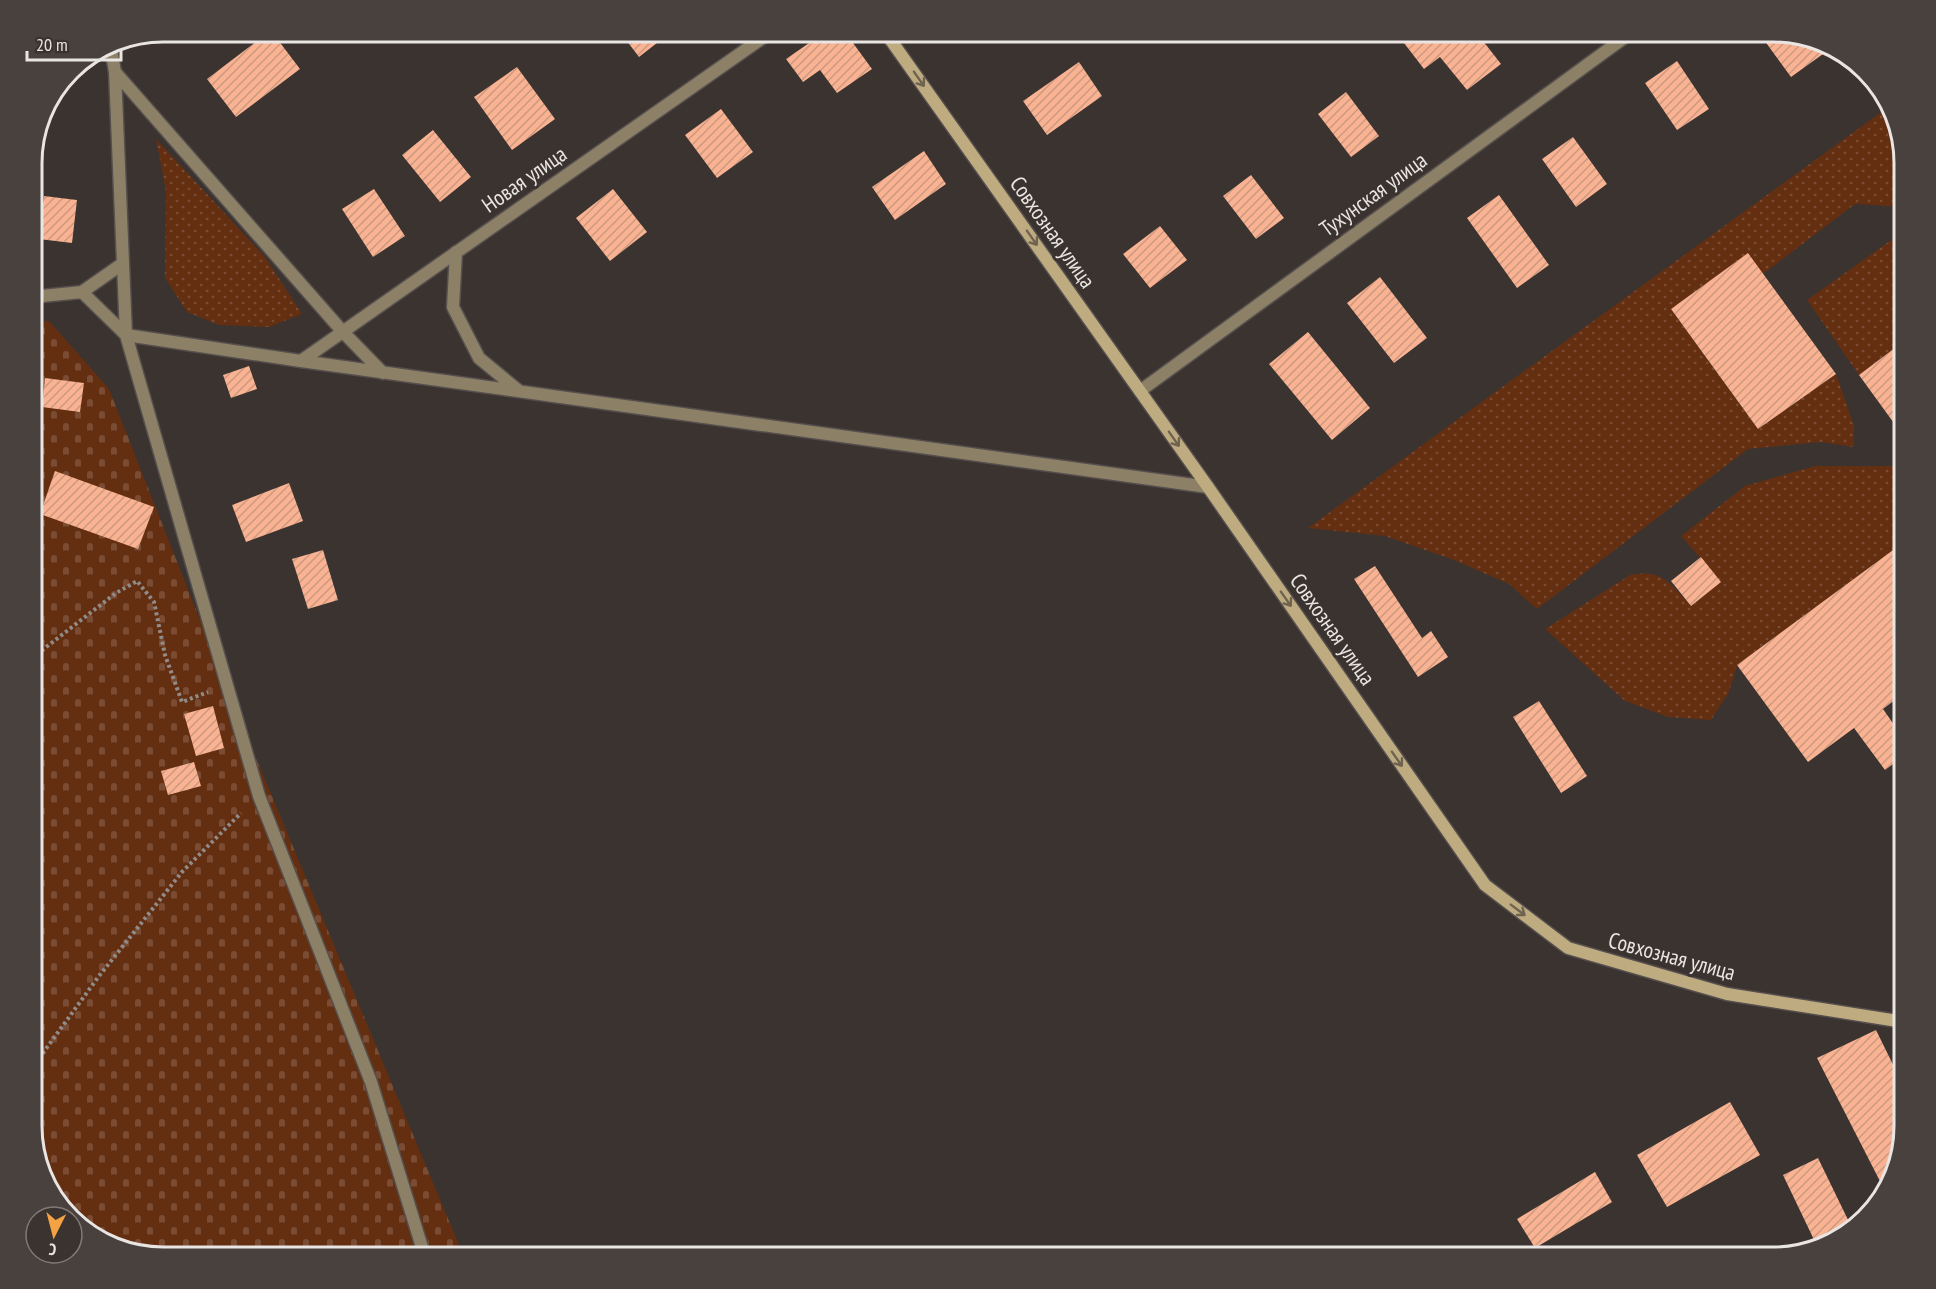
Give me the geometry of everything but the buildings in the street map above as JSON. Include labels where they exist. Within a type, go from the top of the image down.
[{"type":"main road","name":"Совхозная улица","points":[[892,42],[1208,487],[1485,885],[1568,948],[1727,994],[1894,1020]]},
{"type":"street","name":"Новая улица","points":[[301,361],[757,42]]},
{"type":"street","name":"Тухунская улица","points":[[1140,391],[1618,42]]},
{"type":"street","points":[[112,53],[115,72],[126,335],[259,796],[371,1082],[422,1247]]},
{"type":"street","points":[[115,72],[343,332],[383,373]]},
{"type":"street","points":[[456,252],[453,307],[480,358],[520,392]]},
{"type":"street","points":[[42,296],[82,292],[123,264]]},
{"type":"street","points":[[82,292],[126,335],[383,373],[1208,487]]},
{"type":"path","points":[[42,650],[116,593],[137,581],[154,602],[165,655],[182,702],[226,686]]},
{"type":"path","points":[[42,1054],[99,976],[182,872],[259,796]]},
{"type":"green space","points":[[1883,111],[1893,147],[1894,206],[1855,204],[1763,274],[1748,254],[1671,309],[1758,429],[1836,374],[1854,426],[1854,447],[1821,442],[1748,449],[1537,609],[1509,584],[1454,560],[1385,536],[1308,528]]},
{"type":"green space","points":[[156,139],[265,257],[302,314],[269,327],[219,325],[187,312],[165,278],[166,191]]},
{"type":"green space","points":[[1894,238],[1894,349],[1859,375],[1807,300]]},
{"type":"green space","points":[[42,321],[49,321],[109,389],[226,686],[460,1247],[155,1247],[139,1245],[109,1235],[96,1227],[84,1218],[84,1205],[71,1205],[54,1180],[44,1150],[42,1134]]},
{"type":"green space","points":[[1815,466],[1894,466],[1894,549],[1737,665],[1729,692],[1711,720],[1668,717],[1625,701],[1545,629],[1630,575],[1641,573],[1659,576],[1672,585],[1691,606],[1721,582],[1681,536],[1745,486]]}]
